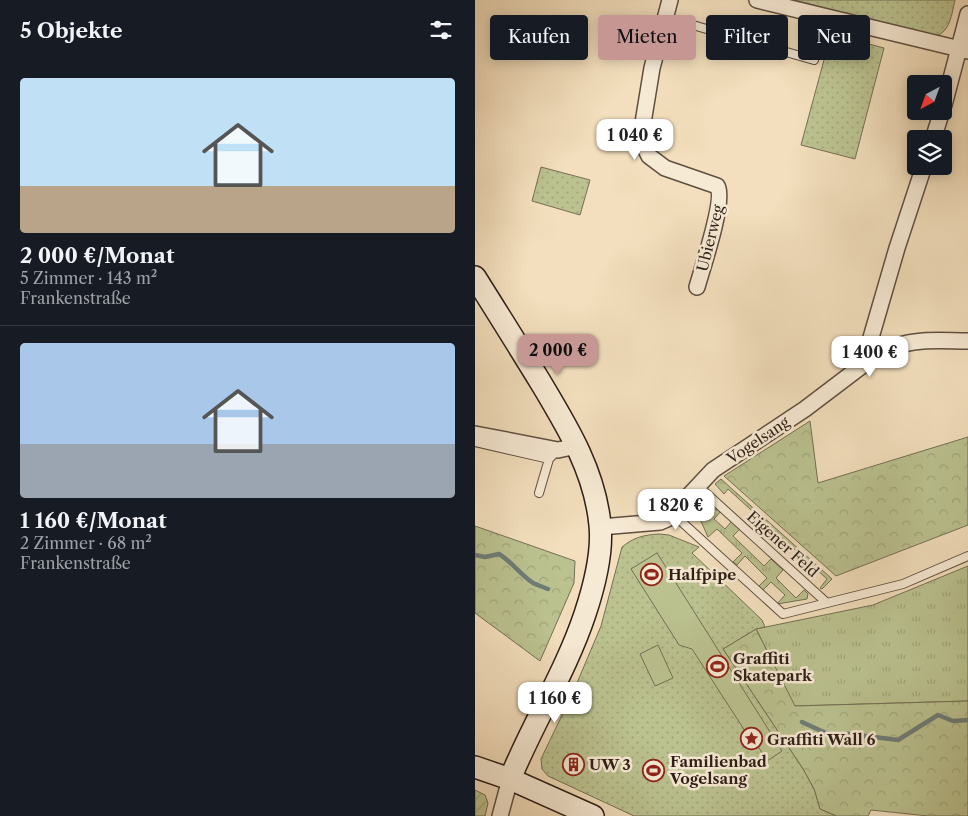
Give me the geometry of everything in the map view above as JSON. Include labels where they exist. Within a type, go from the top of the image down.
[{"type":"street","name":"Ubierweg","points":[[666,15],[670,0]]},
{"type":"street","points":[[757,0],[963,50]]},
{"type":"street","points":[[952,75],[963,50],[968,14]]},
{"type":"street","name":"Ubierweg","points":[[654,60],[641,135],[646,151],[658,164],[665,168],[717,186],[721,190],[720,205],[697,287]]},
{"type":"street","points":[[863,365],[897,248],[921,175]]},
{"type":"street","points":[[475,277],[535,374],[561,452]]},
{"type":"street","name":"Vogelsang","points":[[601,527],[660,522],[667,519],[713,470],[805,409],[863,365],[894,348],[906,343],[922,341],[968,341]]},
{"type":"street","points":[[475,434],[561,452],[588,472],[596,497],[601,527],[594,585],[585,615],[569,654],[510,779],[500,816]]},
{"type":"street","points":[[475,768],[510,779],[593,816]]},
{"type":"lane","points":[[696,26],[798,55]]},
{"type":"lane","points":[[475,442],[561,452],[539,493]]},
{"type":"lane","name":"Eigener Feld","points":[[697,486],[827,604]]},
{"type":"lane","points":[[673,514],[783,614],[903,584],[968,556]]},
{"type":"green space","points":[[794,0],[955,0],[947,27],[935,36],[870,19],[870,15],[853,15]]},
{"type":"green space","points":[[870,44],[884,48],[855,159],[801,145],[824,60],[870,60]]},
{"type":"green space","points":[[541,167],[590,180],[580,215],[532,201]]},
{"type":"green space","points":[[810,421],[818,483],[968,437],[968,525],[836,576],[724,476]]},
{"type":"green space","points":[[721,479],[832,579],[822,589],[820,588],[827,579],[728,489],[724,494],[715,484]]},
{"type":"green space","points":[[698,504],[722,510],[714,519],[725,529],[732,521],[740,529],[733,536],[764,566],[771,559],[783,570],[776,578],[796,598],[804,590],[808,594],[807,599],[777,604],[785,595],[771,582],[763,590],[759,586],[767,578],[745,556],[737,565],[733,562],[742,553],[717,529],[708,537],[700,519]]},
{"type":"green space","points":[[475,526],[575,561],[574,583],[540,661],[475,613]]},
{"type":"green space","points":[[659,534],[669,535],[699,547],[692,553],[762,620],[765,627],[756,629],[723,649],[803,769],[814,789],[820,809],[836,816],[634,816],[548,776],[542,769],[541,759],[574,690],[601,626],[622,547],[639,537]]},
{"type":"green space","name":"Graffiti Skatepark","points":[[657,553],[782,751],[767,761],[748,730],[745,731],[692,649],[679,645],[631,569]]},
{"type":"green space","points":[[968,566],[968,701],[794,706],[756,629],[873,605]]},
{"type":"green space","points":[[756,629],[795,706],[968,701],[968,816],[928,816],[871,810],[868,816],[836,816],[820,809],[814,789],[803,769],[723,649]]},
{"type":"green space","points":[[658,645],[673,678],[655,686],[640,654]]},
{"type":"green space","points":[[475,790],[485,795],[488,803],[485,816],[475,816]]},
{"type":"waterway","points":[[475,555],[485,557],[499,554],[533,583],[548,589]]},
{"type":"waterway","points":[[802,722],[828,734],[850,734],[898,740],[938,715],[953,721],[968,720]]},
{"type":"place","name":"Halfpipe","points":[[652,574]]},
{"type":"place","name":"Graffiti Skatepark","points":[[717,667]]},
{"type":"place","name":"Graffiti Wall 6","points":[[751,739]]},
{"type":"place","name":"UW 3","points":[[573,764]]},
{"type":"place","name":"Familienbad Vogelsang","points":[[654,770]]}]
